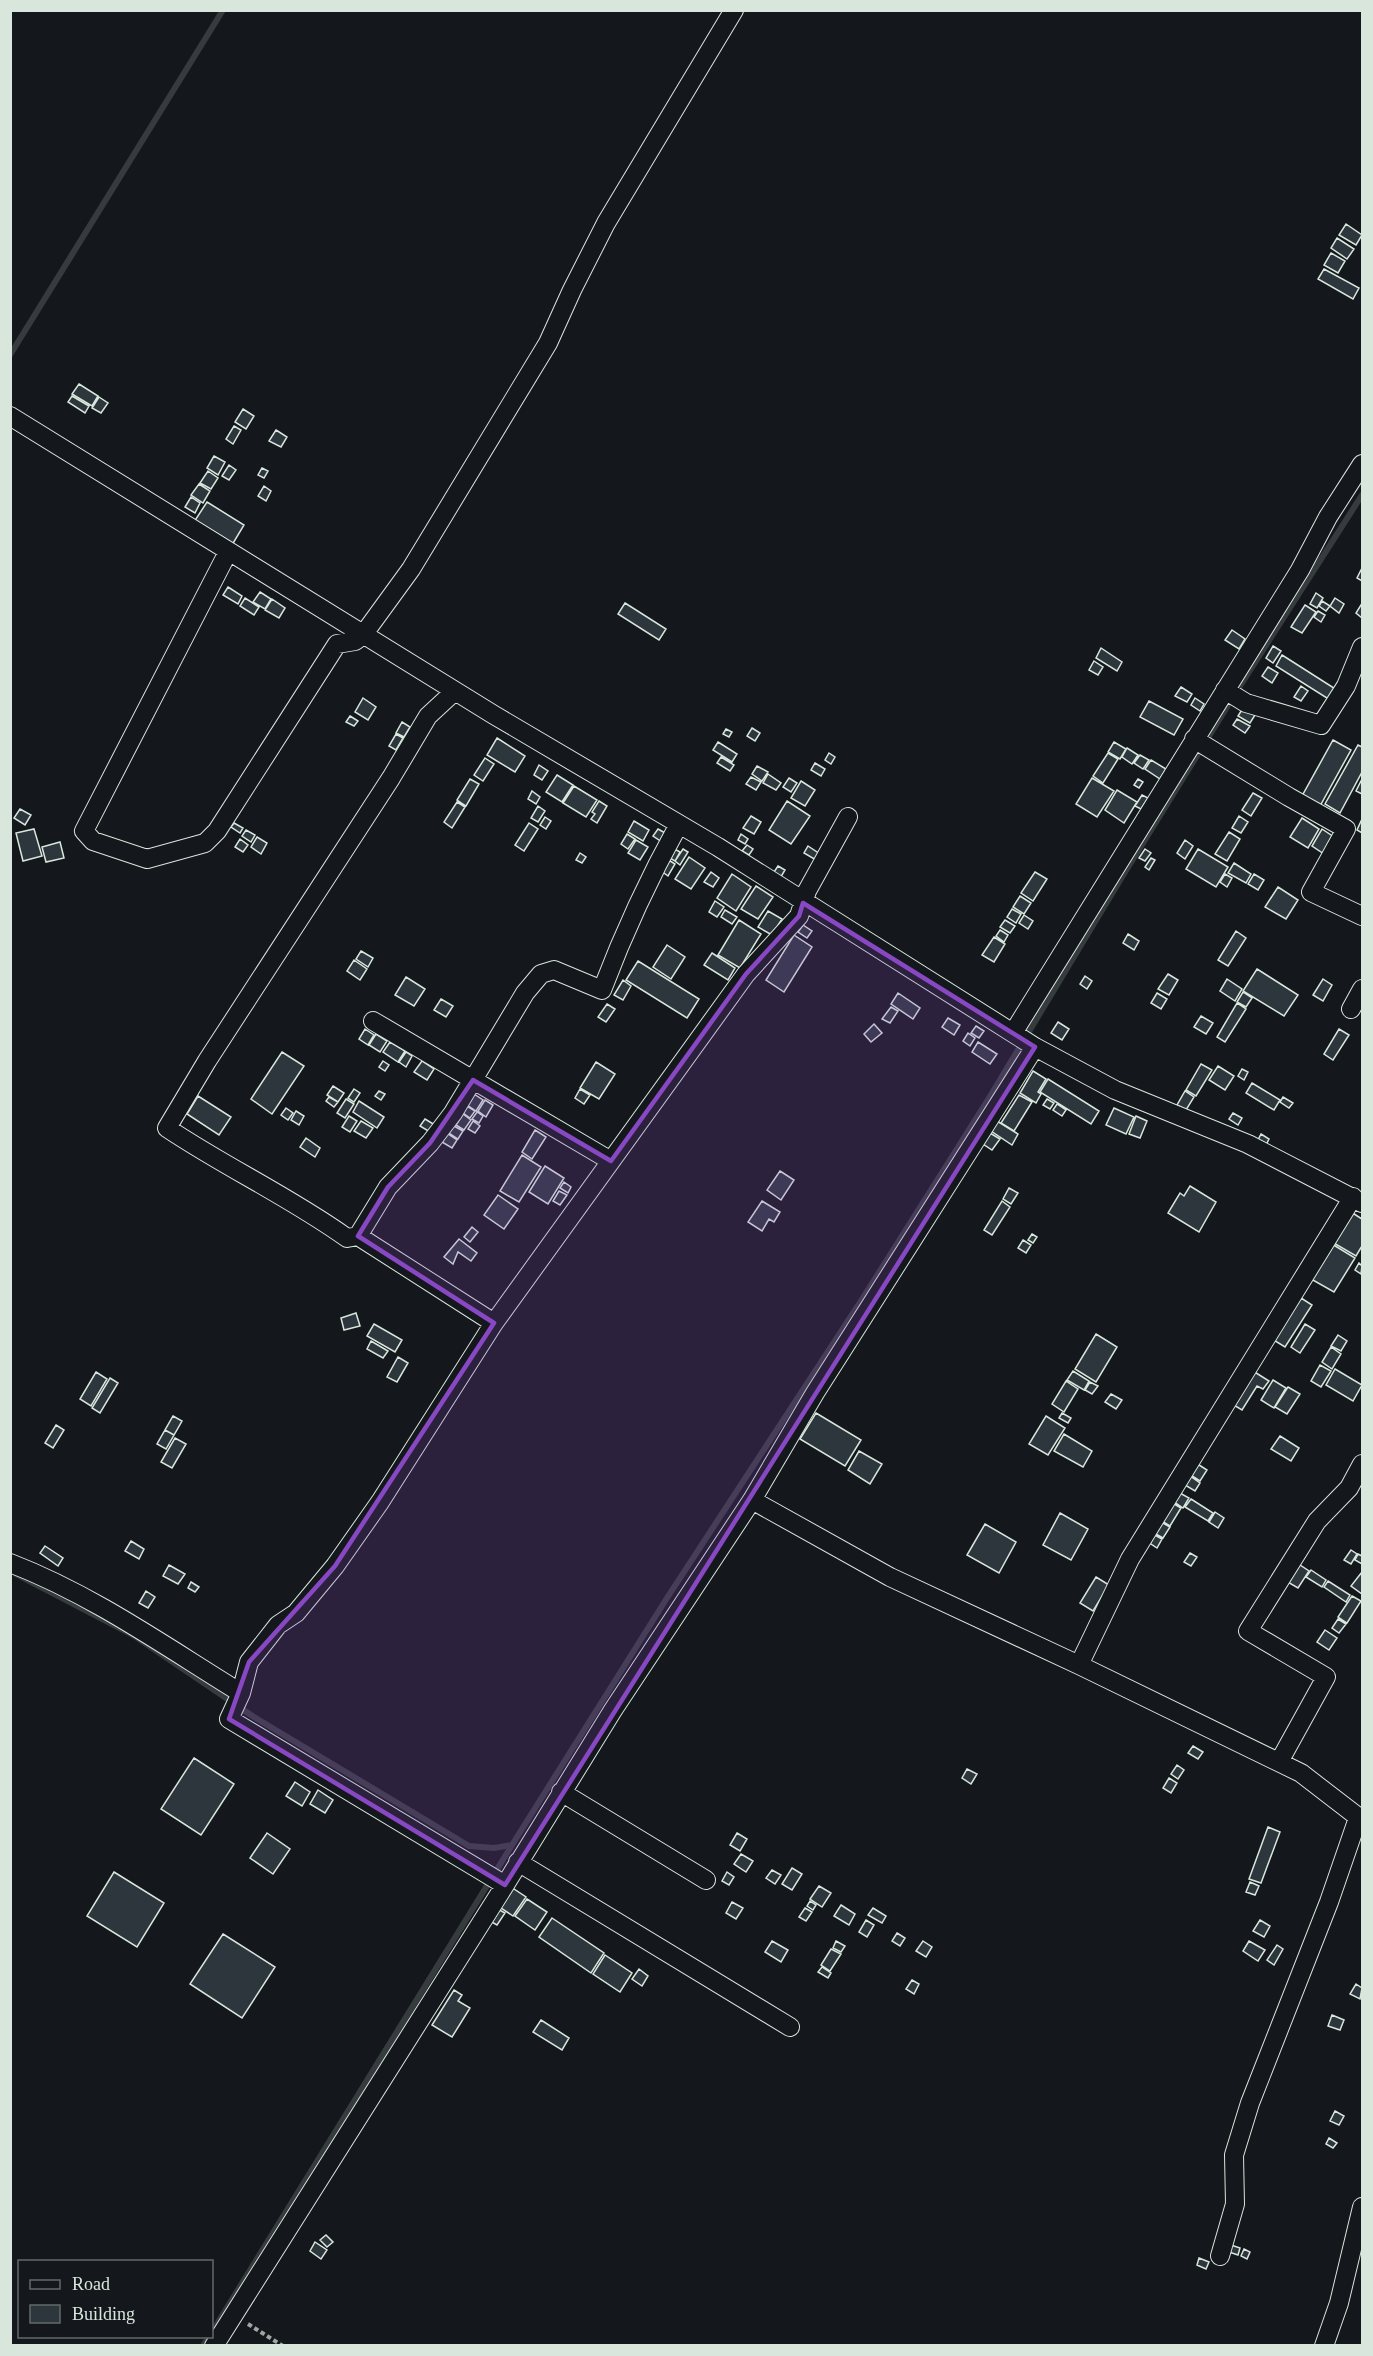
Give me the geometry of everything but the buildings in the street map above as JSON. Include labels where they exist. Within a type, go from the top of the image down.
[{"type":"street","points":[[228,552],[84,831],[93,841],[147,859],[205,843],[217,831],[337,644],[355,641],[363,635],[411,569],[548,343],[606,223],[734,10]]},
{"type":"street","points":[[10,417],[363,635],[678,824],[1035,1047],[1115,1089],[1248,1144],[1358,1200],[1130,1559],[1079,1665]]},
{"type":"street","points":[[1013,1033],[1300,570],[1328,517],[1362,464]]},
{"type":"street","points":[[1225,690],[1246,703],[1321,725],[1354,689],[1362,647]]},
{"type":"street","points":[[455,691],[428,716],[391,778],[207,1060],[167,1128],[199,1150],[270,1190],[346,1238],[358,1236],[494,1323]]},
{"type":"street","points":[[1194,739],[1346,829],[1311,892],[1362,916]]},
{"type":"street","points":[[505,1885],[229,1719],[241,1693],[249,1662],[279,1625],[296,1613],[335,1566],[380,1502],[494,1323],[746,974],[799,916],[807,891],[848,817]]},
{"type":"street","points":[[358,1236],[388,1187],[430,1143],[453,1113],[525,993],[541,974],[554,970],[571,979],[603,990],[618,947],[648,878],[678,824]]},
{"type":"street","points":[[1351,1009],[1362,989]]},
{"type":"street","points":[[373,1021],[611,1161]]},
{"type":"street","points":[[214,2346],[613,1710],[752,1500],[814,1393],[1035,1047]]},
{"type":"street","points":[[1279,1762],[1326,1677],[1248,1630],[1317,1521],[1348,1488],[1362,1464]]},
{"type":"street","points":[[752,1500],[890,1577],[1079,1665],[1301,1773],[1360,1819],[1247,2113],[1234,2155],[1235,2204],[1220,2256]]},
{"type":"street","points":[[10,1563],[114,1614],[241,1693]]},
{"type":"street","points":[[561,1792],[706,1880]]},
{"type":"street","points":[[518,1862],[790,2027]]},
{"type":"street","points":[[1324,2346],[1339,2303],[1362,2207]]},
{"type":"path","points":[[233,2314],[283,2346]]},
{"type":"highlighted area","points":[[803,903],[1035,1047],[505,1885],[229,1719],[249,1662],[335,1566],[494,1323],[358,1236],[388,1187],[430,1143],[473,1080],[611,1161],[746,974],[799,916]]},
{"type":"waterway","points":[[10,355],[223,10]]},
{"type":"waterway","points":[[213,2330],[512,1845],[667,1598],[861,1301],[989,1098],[1240,686],[1362,495]]},
{"type":"waterway","points":[[16,1574],[133,1635],[254,1717],[469,1846],[494,1848],[512,1845]]},
{"type":"waterway","points":[[203,2346],[208,2338]]}]
